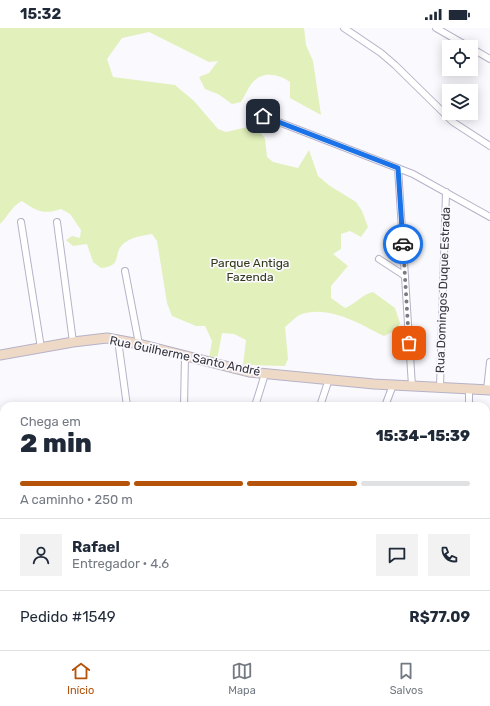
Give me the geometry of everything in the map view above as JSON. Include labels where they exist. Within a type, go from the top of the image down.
[{"type":"street","points":[[344,28],[381,53],[395,65],[453,122],[489,144]]},
{"type":"street","points":[[436,28],[456,40]]},
{"type":"street","points":[[478,52],[490,59]]},
{"type":"street","points":[[263,116],[426,180],[490,217]]},
{"type":"street","points":[[398,168],[412,386]]},
{"type":"street","name":"Rua Domingos Duque Estrada","points":[[440,387],[446,192]]},
{"type":"street","points":[[21,222],[41,348]]},
{"type":"street","points":[[57,222],[73,342]]},
{"type":"street","points":[[379,259],[405,276]]},
{"type":"street","points":[[125,271],[139,344]]},
{"type":"street","name":"Rua Guilherme Santo André","points":[[0,355],[96,339],[118,340],[139,344],[242,371],[393,385],[489,390]]},
{"type":"street","points":[[118,340],[126,402]]},
{"type":"street","points":[[184,402],[185,356]]},
{"type":"street","points":[[489,390],[490,362]]},
{"type":"street","points":[[256,402],[265,374]]},
{"type":"street","points":[[321,402],[329,379]]},
{"type":"street","points":[[387,402],[393,385]]},
{"type":"street","points":[[469,389],[469,402]]},
{"type":"green space","name":"Parque Antiga Fazenda","points":[[0,28],[304,28],[306,45],[313,61],[321,115],[290,98],[290,82],[281,77],[271,75],[261,76],[253,82],[241,102],[232,104],[218,94],[205,89],[199,77],[209,73],[218,61],[209,62],[149,32],[122,38],[107,59],[113,77],[175,85],[194,101],[218,129],[226,132],[248,127],[262,134],[265,139],[267,157],[273,162],[298,168],[309,150],[318,176],[330,186],[356,202],[362,211],[368,227],[361,237],[350,231],[341,234],[341,249],[333,254],[348,266],[331,286],[331,298],[345,308],[365,295],[373,292],[395,308],[400,323],[397,330],[384,336],[344,317],[323,312],[313,312],[300,315],[285,327],[288,359],[285,366],[243,365],[246,340],[234,334],[222,333],[217,360],[209,358],[212,341],[205,326],[196,326],[172,316],[167,303],[157,241],[152,234],[136,237],[125,242],[119,248],[115,262],[108,267],[101,268],[93,262],[87,244],[73,246],[66,240],[72,236],[80,238],[81,230],[70,214],[61,209],[44,212],[36,210],[22,201],[18,203],[0,224]]},
{"type":"way so far","points":[[403,244],[409,343]]},
{"type":"route","points":[[263,116],[398,168],[403,244]]}]
